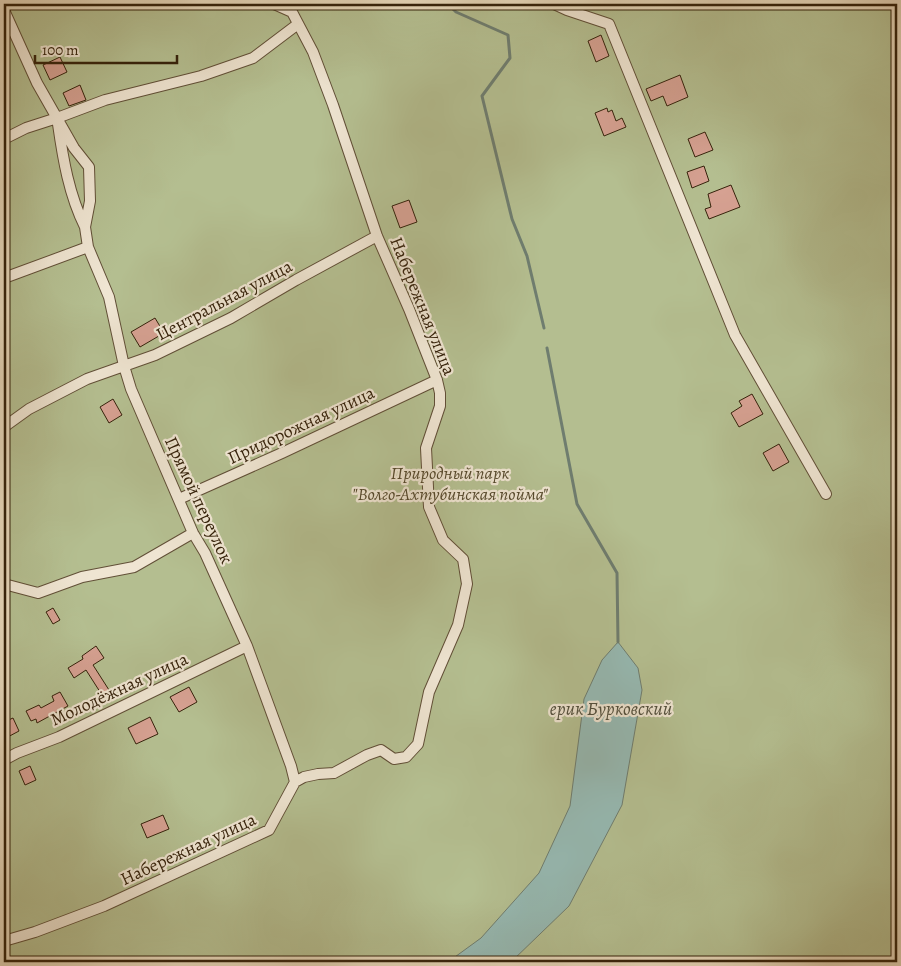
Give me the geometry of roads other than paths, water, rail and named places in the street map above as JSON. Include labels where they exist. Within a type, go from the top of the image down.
[{"type":"street","name":"Набережная улица","points":[[4,941],[35,932],[104,906],[269,830],[294,782],[304,777],[334,773],[380,750],[394,758],[406,757],[418,744],[429,692],[458,625],[467,584],[463,559],[443,540],[429,507],[426,448],[440,406],[437,380],[409,309],[376,236],[313,52],[292,12],[274,4]]},
{"type":"street","points":[[554,4],[609,24],[735,335],[826,494]]},
{"type":"street","points":[[4,10],[37,83],[58,118]]},
{"type":"street","points":[[4,139],[26,128],[105,100],[201,76],[252,58],[298,24]]},
{"type":"street","name":"Прямой переулок","points":[[58,118],[74,148],[89,168],[90,200],[85,227]]},
{"type":"street","name":"Прямой переулок","points":[[58,118],[64,161],[77,211],[85,227],[88,247],[109,297],[131,389],[193,534],[205,552],[247,646],[291,766],[294,782]]},
{"type":"street","name":"Центральная улица","points":[[4,427],[29,409],[79,384],[155,355],[231,318],[376,236]]},
{"type":"street","points":[[4,278],[88,247]]},
{"type":"street","name":"Придорожная улица","points":[[179,499],[437,380]]},
{"type":"street","points":[[4,584],[38,593],[82,578],[134,567],[193,534]]},
{"type":"street","name":"Молодёжная улица","points":[[4,760],[59,737],[247,646]]},
{"type":"water","name":"ерик Бурковский","points":[[618,642],[638,668],[642,690],[622,805],[569,906],[511,962],[448,962],[481,938],[539,873],[570,806],[584,699],[602,660]]},
{"type":"waterway","points":[[448,4],[456,12],[508,35],[510,58],[482,96],[512,219],[527,256],[544,328]]},
{"type":"waterway","points":[[547,348],[577,504],[617,573],[618,642]]},
{"type":"park label","name":"Природный парк \"Волго-Ахтубинская пойма\"","points":[[450,483]]}]
